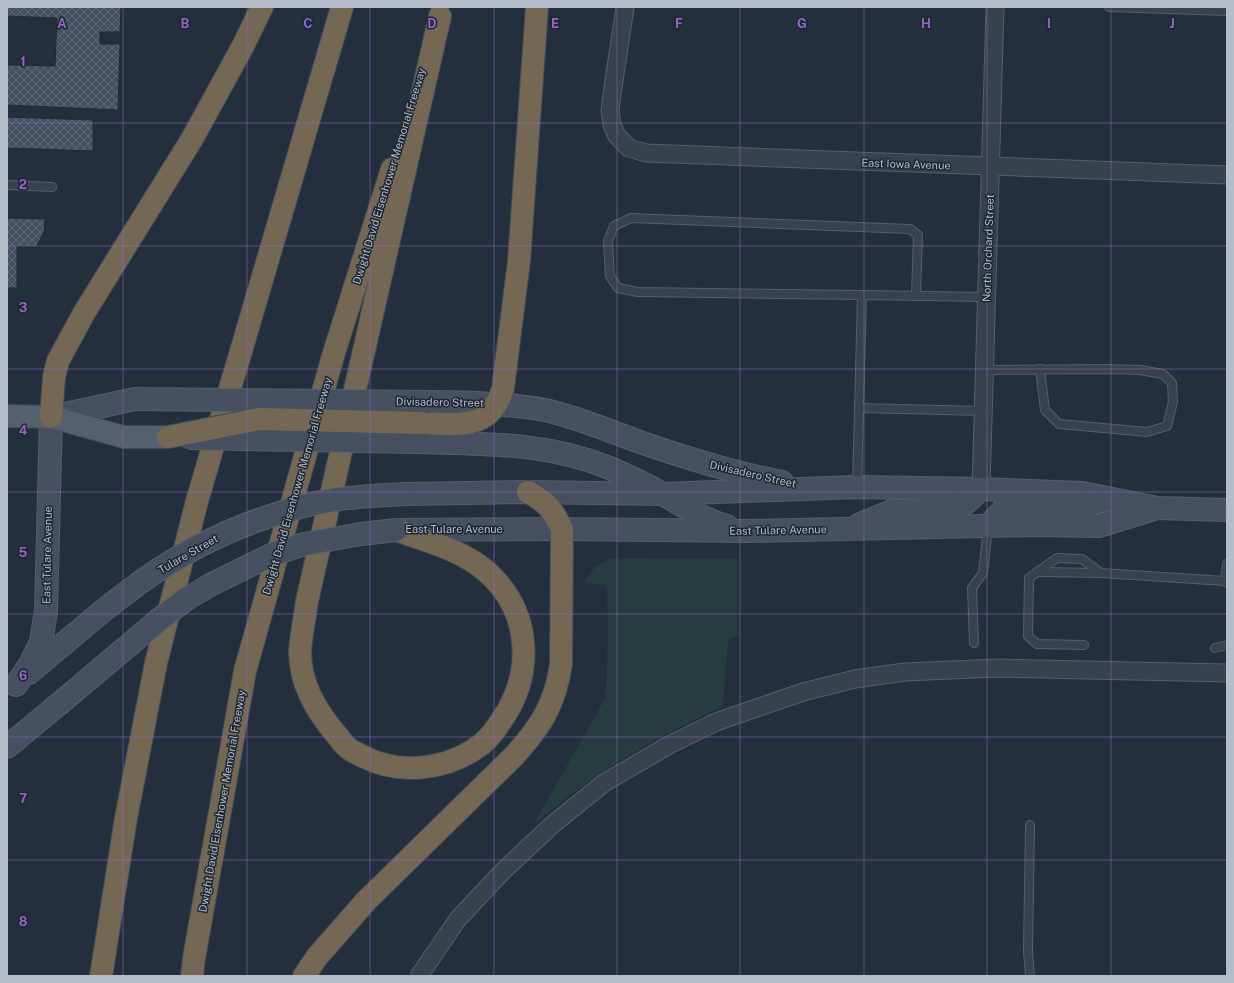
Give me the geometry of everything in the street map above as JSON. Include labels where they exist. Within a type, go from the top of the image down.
[{"type":"highway","points":[[51,417],[54,377],[58,361],[84,313],[192,139],[243,46],[262,7]]},
{"type":"highway","points":[[101,976],[126,818],[156,663],[197,501],[342,7]]},
{"type":"highway","points":[[168,437],[260,419],[420,432],[474,422],[481,419],[491,411],[497,404],[503,388],[519,261],[537,7]]},
{"type":"highway","points":[[404,533],[440,545],[471,560],[485,571],[497,582],[514,607],[524,639],[524,657],[516,695],[509,710],[496,729],[482,743],[465,755],[443,764],[424,768],[402,768],[384,765],[348,748],[327,724],[312,702],[301,666],[300,651],[307,601],[441,12]]},
{"type":"highway","name":"Dwight David Eisenhower Memorial Freeway","points":[[192,976],[245,671],[333,356],[441,12]]},
{"type":"highway","points":[[304,976],[318,956],[366,901],[514,756],[534,734],[554,694],[560,664],[562,529],[550,508],[542,500],[528,492]]},
{"type":"main road","name":"Divisadero Street","points":[[7,416],[51,417],[135,399],[497,404],[546,411],[570,417],[705,463],[762,478],[819,489]]},
{"type":"main road","name":"Divisadero Street","points":[[51,417],[124,437],[168,437]]},
{"type":"main road","name":"East Tulare Avenue","points":[[11,688],[29,666],[40,642],[46,611],[51,417]]},
{"type":"main road","points":[[420,432],[554,451],[583,458],[607,467],[719,524],[747,531]]},
{"type":"main road","name":"East Tulare Avenue","points":[[405,494],[528,492],[662,494],[857,487],[981,489],[1082,493],[1157,508],[1227,510]]},
{"type":"main road","points":[[846,529],[892,511],[947,510],[966,503],[981,489]]},
{"type":"main road","name":"Tulare Street","points":[[11,688],[127,592],[165,566],[201,545],[237,527],[271,515],[310,504],[355,498],[405,494]]},
{"type":"main road","points":[[988,526],[1004,510],[1018,508],[1073,509],[1111,498]]},
{"type":"main road","name":"East Tulare Avenue","points":[[404,533],[562,529],[747,531],[1035,524],[1099,526],[1157,508]]},
{"type":"main road","points":[[7,747],[161,618],[188,598],[212,584],[271,555],[304,544],[361,534],[404,533]]},
{"type":"street","name":"East Iowa Avenue","points":[[625,7],[610,110],[612,126],[617,136],[629,148],[646,153],[1227,175]]},
{"type":"street","name":"North Orchard Street","points":[[981,489],[995,7]]},
{"type":"street","points":[[419,976],[458,919],[502,872],[552,825],[604,783],[669,746],[716,722],[803,692],[855,679],[905,672],[997,668],[1227,674]]},
{"type":"lane","points":[[1109,7],[1227,11]]},
{"type":"lane","points":[[7,185],[52,187]]},
{"type":"lane","points":[[916,296],[918,235],[910,229],[631,218],[614,226],[608,241],[610,276],[618,288],[638,292],[862,296],[986,297]]},
{"type":"lane","points":[[857,487],[862,296]]},
{"type":"lane","points":[[984,370],[1105,369],[1140,370],[1163,374],[1172,383],[1173,402],[1167,426],[1147,432],[1059,424],[1045,410],[1040,370]]},
{"type":"lane","points":[[859,408],[983,411]]},
{"type":"lane","points":[[974,643],[972,588],[983,572],[988,526]]},
{"type":"lane","points":[[1084,645],[1037,644],[1028,636],[1029,578],[1057,558],[1082,559],[1101,573]]},
{"type":"lane","points":[[1038,572],[1101,573],[1226,582],[1227,564]]},
{"type":"lane","points":[[1215,648],[1227,645]]},
{"type":"lane","points":[[1030,825],[1028,951],[1030,976]]},
{"type":"green space","points":[[611,558],[737,559],[738,635],[728,640],[723,706],[628,756],[583,785],[534,824],[606,697],[608,632],[607,585],[584,583],[595,567]]},
{"type":"building","points":[[7,7],[121,7],[120,32],[100,32],[100,44],[120,44],[118,110],[7,105],[7,65],[55,66],[57,18],[7,16]]},
{"type":"building","points":[[7,117],[93,120],[93,151],[7,148]]},
{"type":"building","points":[[7,218],[45,219],[44,232],[36,247],[17,246],[17,288],[7,288]]}]
